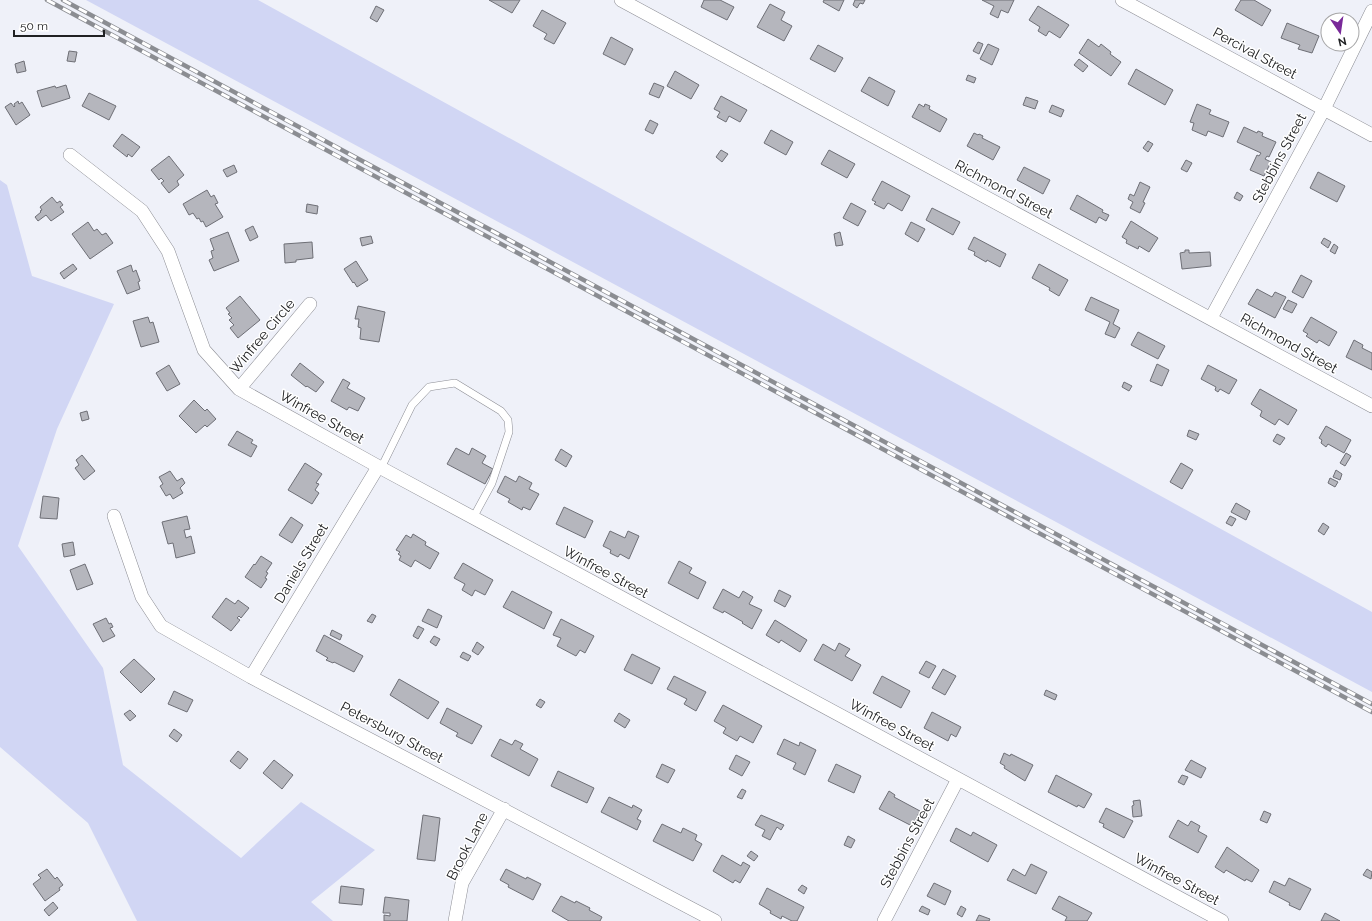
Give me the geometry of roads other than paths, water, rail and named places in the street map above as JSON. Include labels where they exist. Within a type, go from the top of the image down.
[{"type":"street","name":"Richmond Street","points":[[621,0],[1372,406]]},
{"type":"street","name":"Percival Street","points":[[1123,0],[1372,135]]},
{"type":"street","name":"Stebbins Street","points":[[1211,318],[1324,109],[1372,11]]},
{"type":"street","name":"Winfree Street","points":[[70,155],[142,211],[168,251],[204,350],[239,389],[473,518],[1222,921]]},
{"type":"street","name":"Winfree Circle","points":[[239,389],[310,304]]},
{"type":"street","name":"Daniels Street","points":[[251,677],[379,467]]},
{"type":"street","name":"Petersburg Street","points":[[114,516],[142,597],[161,626],[251,677],[715,921]]},
{"type":"street","name":"Stebbins Street","points":[[884,921],[958,779]]},
{"type":"street","name":"Brook Lane","points":[[455,921],[462,883],[504,809]]},
{"type":"lane","points":[[379,467],[412,405],[429,387],[454,383],[501,411],[508,420],[509,432],[492,483],[473,518]]},
{"type":"railway","points":[[47,0],[1372,712]]},
{"type":"railway","points":[[63,0],[1372,704]]}]
